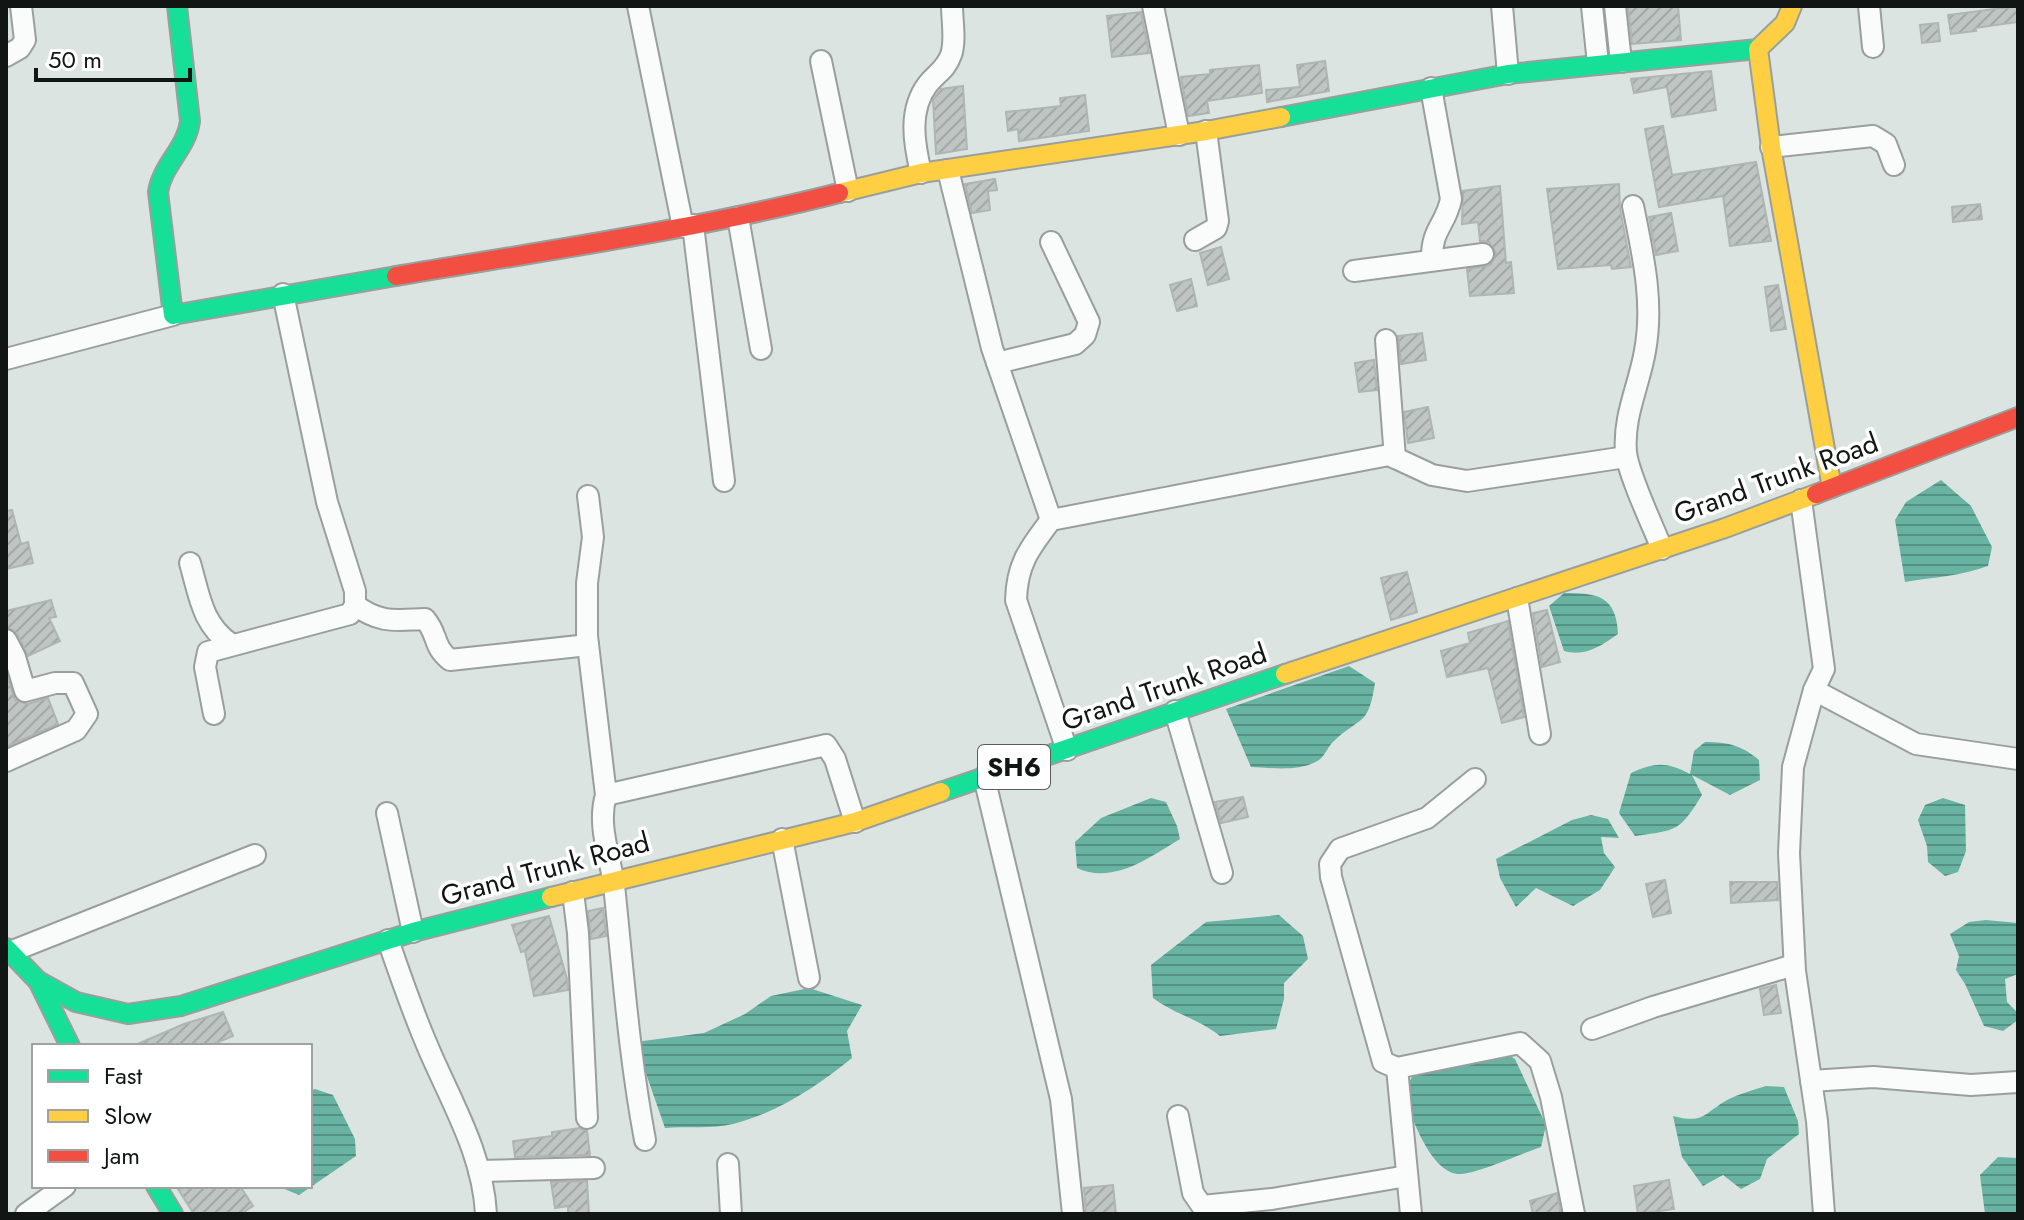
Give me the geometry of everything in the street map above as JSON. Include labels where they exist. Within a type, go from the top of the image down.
[{"type":"street","points":[[6,56],[20,48],[25,40],[21,6]]},
{"type":"street","points":[[173,315],[158,192],[159,182],[184,142],[191,120],[177,6]]},
{"type":"street","points":[[638,6],[688,226],[724,481]]},
{"type":"street","points":[[921,173],[916,151],[915,118],[919,98],[930,81],[946,68],[953,51],[952,6]]},
{"type":"street","points":[[1153,6],[1179,135]]},
{"type":"street","points":[[1502,6],[1508,74]]},
{"type":"street","points":[[1592,6],[1598,64]]},
{"type":"street","points":[[1615,6],[1621,62]]},
{"type":"street","points":[[6,359],[173,315],[738,217],[921,173],[1206,131],[1508,74],[1758,49],[1785,23],[1792,6]]},
{"type":"street","points":[[1869,6],[1873,47]]},
{"type":"street","points":[[1758,49],[1771,147],[1832,488]]},
{"type":"street","points":[[821,61],[848,191]]},
{"type":"street","points":[[1431,88],[1451,199],[1449,211],[1435,232],[1432,260]]},
{"type":"street","points":[[1195,240],[1216,228],[1218,221],[1206,131]]},
{"type":"street","points":[[1771,147],[1873,136],[1886,144],[1894,165]]},
{"type":"street","points":[[948,170],[997,363],[1051,520]]},
{"type":"street","points":[[1633,206],[1647,274],[1650,317],[1645,353],[1628,410],[1626,457],[1662,549]]},
{"type":"street","points":[[738,217],[761,349]]},
{"type":"street","points":[[997,363],[1075,344],[1085,335],[1089,322],[1051,242]]},
{"type":"street","points":[[1354,271],[1483,254]]},
{"type":"street","points":[[214,714],[205,667],[208,652],[350,614],[355,605],[355,591],[327,502],[283,294]]},
{"type":"street","points":[[1386,340],[1395,458]]},
{"type":"street","name":"Grand Trunk Road","points":[[8,950],[38,981],[76,1002],[128,1014],[181,1006],[413,932],[855,822],[1175,711],[1662,549],[2018,417]]},
{"type":"street","points":[[1067,750],[1016,600],[1016,577],[1024,558],[1051,520],[1389,455],[1432,475],[1467,481],[1626,457]]},
{"type":"street","points":[[588,496],[593,537],[587,583],[588,645],[606,795],[601,812],[613,880],[629,1046],[645,1140]]},
{"type":"street","points":[[1801,500],[1824,669],[1814,690],[1793,767],[1789,853],[1794,965],[1811,1081],[1824,1214]]},
{"type":"street","points":[[190,563],[205,617],[217,635],[231,644]]},
{"type":"street","points":[[1517,598],[1540,734]]},
{"type":"street","points":[[355,605],[371,617],[425,619],[432,628],[439,651],[450,660],[588,645]]},
{"type":"street","points":[[6,640],[15,657],[25,691],[55,683],[73,683],[87,714],[76,730],[6,761]]},
{"type":"street","points":[[1814,690],[1916,744],[2018,759]]},
{"type":"street","points":[[1175,711],[1222,873]]},
{"type":"street","points":[[606,795],[826,745],[835,759],[855,822]]},
{"type":"street","points":[[984,777],[1061,1099],[1073,1214]]},
{"type":"street","points":[[1475,779],[1427,818],[1340,849],[1330,864],[1331,877],[1383,1062],[1397,1068],[1520,1043],[1540,1061],[1551,1097],[1575,1214]]},
{"type":"street","points":[[387,813],[413,932]]},
{"type":"street","points":[[782,839],[809,978]]},
{"type":"street","points":[[8,950],[255,855]]},
{"type":"street","points":[[573,892],[578,933],[587,1118]]},
{"type":"street","points":[[388,940],[406,992],[465,1128],[479,1171],[486,1214]]},
{"type":"street","points":[[1592,1029],[1653,1007],[1794,965]]},
{"type":"street","points":[[38,981],[69,1044]]},
{"type":"street","points":[[1397,1068],[1411,1214]]},
{"type":"street","points":[[1811,1081],[1873,1077],[1971,1085],[2018,1082]]},
{"type":"street","points":[[1178,1116],[1197,1200],[1202,1206],[1253,1208],[1407,1176]]},
{"type":"street","points":[[728,1164],[731,1214]]},
{"type":"street","points":[[479,1171],[594,1168]]},
{"type":"street","points":[[26,1214],[62,1188]]},
{"type":"street","points":[[157,1188],[173,1214]]},
{"type":"shaded area","points":[[1941,480],[1971,506],[1992,547],[1988,566],[1905,582],[1895,520],[1906,502]]},
{"type":"shaded area","points":[[1564,593],[1603,599],[1613,611],[1618,634],[1586,651],[1564,651],[1549,606]]},
{"type":"shaded area","points":[[1349,666],[1375,683],[1370,707],[1362,719],[1312,764],[1286,768],[1251,767],[1226,709]]},
{"type":"shaded area","points":[[1705,742],[1734,745],[1752,755],[1759,760],[1760,780],[1730,795],[1692,775],[1702,795],[1682,823],[1669,830],[1635,836],[1619,813],[1631,773],[1661,765],[1690,774],[1694,751]]},
{"type":"shaded area","points":[[1151,798],[1166,802],[1180,839],[1144,861],[1118,871],[1104,873],[1077,868],[1075,842],[1101,818]]},
{"type":"shaded area","points":[[1943,798],[1965,805],[1966,851],[1958,872],[1945,876],[1928,862],[1927,846],[1918,820],[1925,805]]},
{"type":"shaded area","points":[[1591,815],[1608,819],[1619,838],[1601,837],[1604,853],[1615,867],[1600,890],[1573,906],[1536,888],[1516,907],[1500,878],[1496,859],[1572,820]]},
{"type":"shaded area","points":[[1279,915],[1303,936],[1308,959],[1284,983],[1284,999],[1276,1029],[1220,1036],[1153,998],[1151,965],[1206,922]]},
{"type":"shaded area","points":[[1969,922],[2018,923],[2018,974],[2005,979],[2007,1002],[2018,1013],[2018,1020],[2003,1031],[1984,1026],[1956,970],[1959,956],[1950,934]]},
{"type":"shaded area","points":[[809,988],[862,1005],[847,1031],[852,1058],[796,1097],[749,1119],[716,1126],[665,1128],[635,1042],[704,1033],[745,1014],[771,996]]},
{"type":"shaded area","points":[[1500,1050],[1515,1059],[1546,1125],[1541,1147],[1498,1164],[1457,1174],[1438,1163],[1430,1153],[1402,1093],[1416,1071]]},
{"type":"shaded area","points":[[1766,1086],[1784,1087],[1798,1121],[1799,1134],[1767,1159],[1760,1179],[1741,1189],[1723,1175],[1703,1186],[1682,1157],[1673,1116],[1697,1118],[1732,1098]]},
{"type":"shaded area","points":[[312,1090],[333,1095],[355,1139],[356,1156],[312,1186]]},
{"type":"shaded area","points":[[1998,1157],[2018,1158],[2018,1214],[1985,1214],[1980,1175]]},
{"type":"shaded area","points":[[282,1188],[309,1188],[299,1195]]},
{"type":"building","points":[[1628,6],[1678,6],[1681,40],[1632,44]]},
{"type":"building","points":[[2018,6],[2018,22],[1951,34],[1948,15]]},
{"type":"building","points":[[1141,12],[1149,53],[1112,57],[1107,16]]},
{"type":"building","points":[[1938,23],[1940,41],[1922,43],[1920,25]]},
{"type":"building","points":[[1325,61],[1329,91],[1267,102],[1266,90],[1300,87],[1297,65]]},
{"type":"building","points":[[1259,65],[1262,93],[1207,101],[1209,113],[1188,116],[1181,77],[1210,74],[1210,70]]},
{"type":"building","points":[[1711,71],[1716,110],[1672,117],[1667,87],[1634,93],[1631,79]]},
{"type":"building","points":[[963,86],[967,149],[936,154],[933,100],[941,89]]},
{"type":"building","points":[[1085,95],[1089,131],[1019,141],[1018,129],[1008,131],[1006,112],[1061,106],[1060,98]]},
{"type":"building","points":[[1663,126],[1672,175],[1756,162],[1771,241],[1730,246],[1723,196],[1659,207],[1645,129]]},
{"type":"building","points":[[995,179],[997,190],[988,191],[990,210],[972,213],[965,184]]},
{"type":"building","points":[[1619,184],[1620,209],[1631,267],[1612,269],[1611,265],[1558,269],[1547,189]]},
{"type":"building","points":[[1500,186],[1506,263],[1511,262],[1514,293],[1470,296],[1467,269],[1490,265],[1496,253],[1489,242],[1480,241],[1478,222],[1462,224],[1463,191]]},
{"type":"building","points":[[1980,204],[1982,219],[1953,222],[1952,207]]},
{"type":"building","points":[[1671,213],[1678,251],[1656,255],[1649,217]]},
{"type":"building","points":[[1221,247],[1229,279],[1208,285],[1200,253]]},
{"type":"building","points":[[1191,279],[1197,306],[1177,311],[1170,285]]},
{"type":"building","points":[[1778,285],[1786,329],[1771,331],[1765,287]]},
{"type":"building","points":[[1422,333],[1426,360],[1401,364],[1398,336]]},
{"type":"building","points":[[1374,360],[1377,390],[1359,392],[1355,363]]},
{"type":"building","points":[[1428,407],[1434,438],[1408,443],[1404,412]]},
{"type":"building","points":[[12,510],[21,544],[28,542],[33,563],[6,569],[6,511]]},
{"type":"building","points":[[1407,572],[1417,612],[1391,620],[1381,578]]},
{"type":"building","points":[[51,600],[56,617],[49,618],[60,641],[28,656],[17,633],[6,627],[6,611]]},
{"type":"building","points":[[1547,610],[1560,662],[1542,667],[1533,613]]},
{"type":"building","points":[[1508,621],[1524,717],[1502,723],[1488,668],[1447,677],[1441,651],[1470,643],[1468,633]]},
{"type":"building","points":[[6,672],[15,700],[28,704],[48,698],[58,724],[6,747]]},
{"type":"building","points":[[1243,797],[1248,817],[1221,823],[1215,802]]},
{"type":"building","points":[[1665,880],[1671,913],[1653,917],[1646,884]]},
{"type":"building","points":[[1730,882],[1777,882],[1778,900],[1731,903]]},
{"type":"building","points":[[603,908],[606,936],[591,939],[588,911]]},
{"type":"building","points":[[549,916],[568,990],[534,996],[525,951],[521,952],[512,925]]},
{"type":"building","points":[[1776,985],[1781,1013],[1764,1015],[1760,989]]},
{"type":"building","points":[[223,1012],[233,1036],[214,1044],[138,1044],[184,1024]]},
{"type":"building","points":[[580,1128],[587,1131],[590,1155],[515,1157],[513,1141],[552,1136],[552,1132]]},
{"type":"building","points":[[1669,1180],[1674,1209],[1638,1214],[1634,1186]]},
{"type":"building","points":[[587,1181],[589,1214],[568,1214],[568,1206],[555,1208],[551,1182]]},
{"type":"building","points":[[1113,1185],[1116,1214],[1086,1214],[1084,1188]]},
{"type":"building","points":[[177,1188],[241,1188],[253,1206],[241,1214],[194,1214]]},
{"type":"building","points":[[1557,1193],[1561,1214],[1533,1214],[1530,1201]]},
{"type":"traffic: fast","points":[[177,6],[190,121],[158,192],[173,315],[396,276]]},
{"type":"traffic: fast","points":[[1281,117],[1508,74],[1758,49]]},
{"type":"traffic: fast","points":[[941,792],[1285,674]]},
{"type":"traffic: fast","points":[[6,948],[38,981],[76,1002],[128,1014],[181,1006],[413,932],[551,897]]},
{"type":"traffic: fast","points":[[38,981],[69,1044]]},
{"type":"traffic: fast","points":[[157,1188],[173,1214]]},
{"type":"traffic: slow","points":[[1792,6],[1785,23],[1758,49],[1771,147],[1832,488]]},
{"type":"traffic: slow","points":[[839,193],[921,173],[1281,117]]},
{"type":"traffic: slow","points":[[1285,674],[1725,528],[1816,494]]},
{"type":"traffic: slow","points":[[551,897],[855,822],[941,792]]},
{"type":"traffic: jam","points":[[396,276],[674,229],[839,193]]},
{"type":"traffic: jam","points":[[1816,494],[2018,417]]}]
